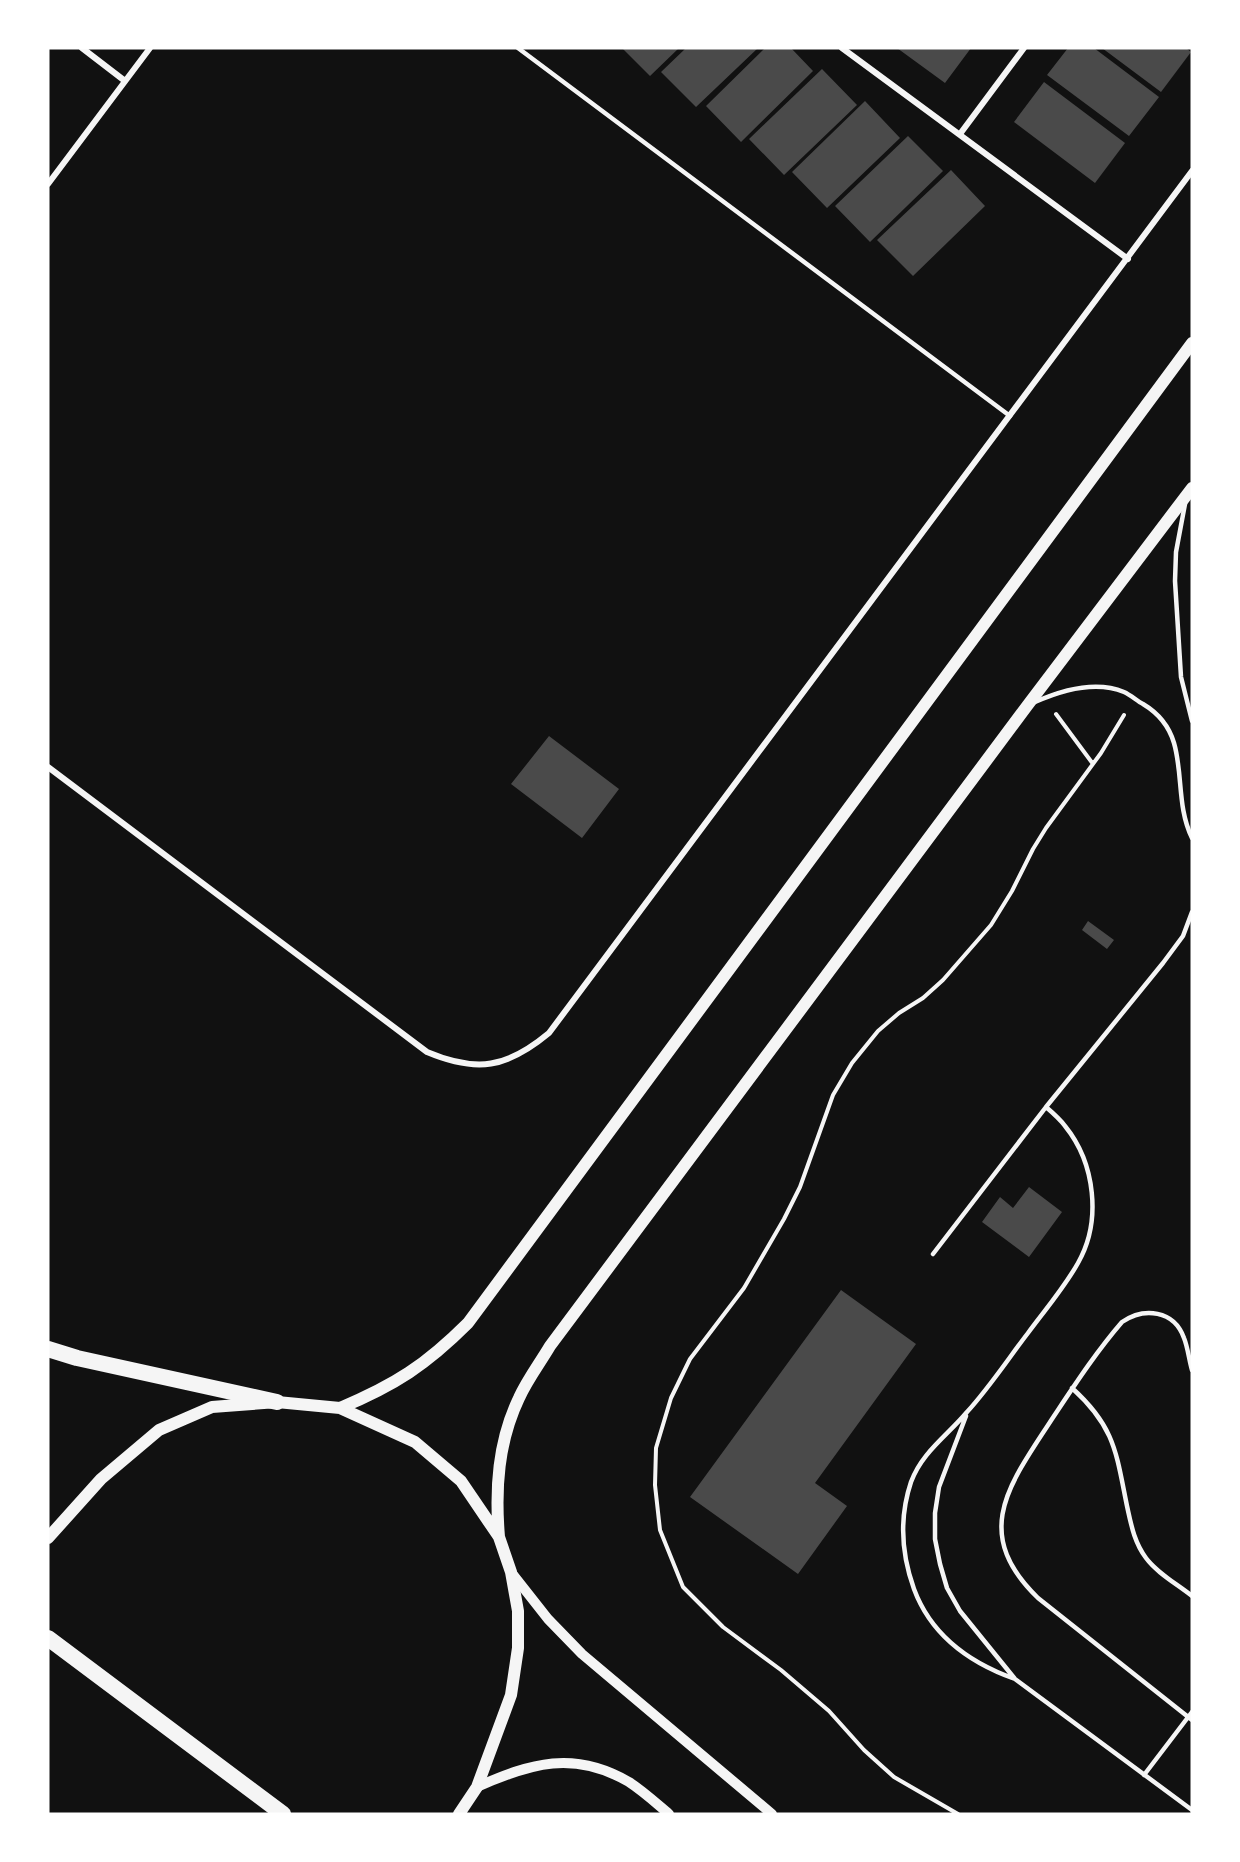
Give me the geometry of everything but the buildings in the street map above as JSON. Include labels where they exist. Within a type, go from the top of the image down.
[{"type":"highway","points":[[48,1349],[77,1358],[277,1402]]},
{"type":"highway","points":[[48,1638],[283,1814]]},
{"type":"main road","points":[[340,1408],[378,1392],[413,1372],[445,1347],[468,1323],[1192,343]]},
{"type":"main road","points":[[462,1811],[477,1787],[511,1695],[518,1648],[518,1611],[510,1572],[499,1537],[497,1490],[499,1466],[507,1430],[519,1397],[550,1346],[1189,491]]},
{"type":"main road","points":[[48,1538],[101,1479],[159,1430],[212,1407],[277,1402],[340,1408],[415,1442],[461,1481],[499,1537]]},
{"type":"street","points":[[82,48],[125,81]]},
{"type":"street","points":[[48,184],[150,48]]},
{"type":"street","points":[[842,48],[1128,259]]},
{"type":"street","points":[[960,135],[1024,48]]},
{"type":"street","points":[[48,767],[427,1052],[450,1062],[478,1065],[504,1061],[529,1050],[549,1033],[1192,171]]},
{"type":"street","points":[[510,1572],[582,1654],[772,1814]]},
{"type":"street","points":[[477,1787],[513,1771],[541,1763],[570,1763],[602,1769],[629,1782],[669,1814]]},
{"type":"lane","points":[[518,48],[1010,416]]},
{"type":"lane","points":[[1189,491],[1179,533],[1175,581],[1181,677],[1192,721]]},
{"type":"lane","points":[[1027,706],[1064,690],[1085,687],[1125,692],[1156,712],[1174,740],[1178,757],[1182,807],[1192,838]]},
{"type":"lane","points":[[933,1254],[1046,1107],[1163,963],[1183,936],[1192,912]]},
{"type":"lane","points":[[1015,1679],[991,1671],[969,1658],[950,1642],[917,1597],[907,1569],[902,1540],[904,1510],[912,1481],[925,1455],[967,1413],[1062,1288],[1079,1261],[1089,1232],[1093,1205],[1090,1177],[1081,1151],[1066,1126],[1046,1107]]},
{"type":"lane","points":[[1190,1718],[1023,1584],[1012,1567],[1004,1547],[1002,1528],[1003,1507],[1009,1488],[1072,1388],[1122,1322],[1132,1315],[1144,1312],[1156,1313],[1168,1318],[1178,1327],[1184,1338],[1192,1370]]},
{"type":"lane","points":[[1072,1388],[1100,1417],[1109,1434],[1116,1452],[1131,1524],[1139,1548],[1156,1569],[1192,1596]]},
{"type":"lane","points":[[967,1413],[939,1487],[935,1513],[937,1547],[947,1588],[960,1611],[1015,1679],[1192,1810]]},
{"type":"lane","points":[[1144,1775],[1190,1718],[1192,1712]]},
{"type":"path","points":[[1044,698],[1093,764]]},
{"type":"path","points":[[958,1814],[894,1777],[822,1704],[723,1627],[683,1587],[660,1530],[655,1485],[656,1448],[671,1398],[690,1359],[744,1288],[784,1219],[800,1187],[834,1095],[852,1063],[878,1031],[898,1013],[923,998],[943,981],[991,925],[1046,828],[1115,732],[1134,698]]}]
